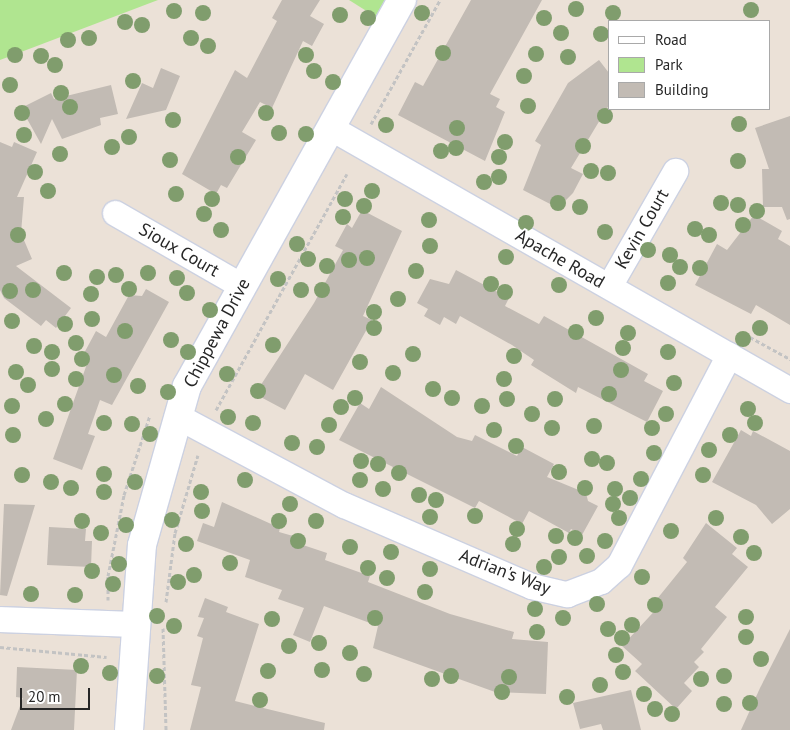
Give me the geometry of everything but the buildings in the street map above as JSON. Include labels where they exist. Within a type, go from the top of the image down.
[{"type":"street","name":"Chippewa Drive","points":[[129,730],[142,545],[187,386],[402,0]]},
{"type":"street","name":"Apache Road","points":[[331,128],[790,390]]},
{"type":"street","name":"Kevin Court","points":[[609,286],[675,171]]},
{"type":"street","name":"Sioux Court","points":[[116,213],[242,286]]},
{"type":"street","name":"Adrian's Way","points":[[178,416],[344,505],[531,586],[567,594],[601,581],[619,565],[729,355]]},
{"type":"street","points":[[0,619],[135,624]]},
{"type":"path","points":[[367,130],[440,0]]},
{"type":"path","points":[[214,413],[347,174]]},
{"type":"path","points":[[164,610],[175,533],[199,452]]},
{"type":"path","points":[[163,619],[166,730]]},
{"type":"path","points":[[0,647],[106,654],[107,662]]},
{"type":"green space","points":[[0,0],[158,0],[0,60]]},
{"type":"green space","points":[[349,0],[386,0],[376,17]]}]
